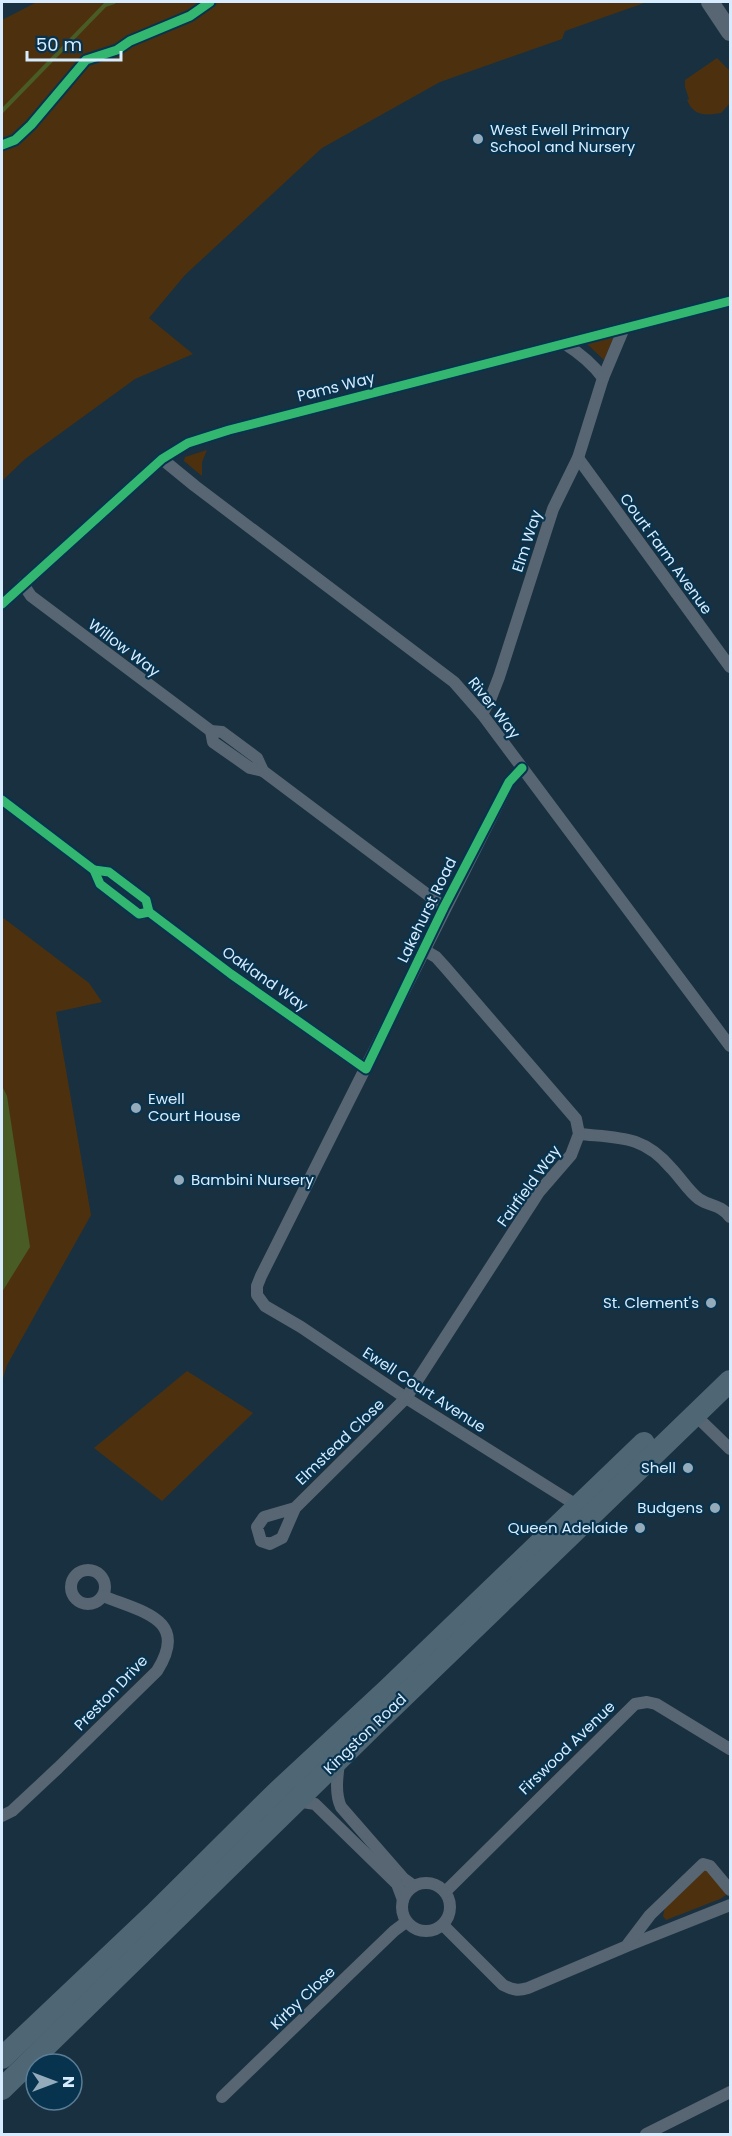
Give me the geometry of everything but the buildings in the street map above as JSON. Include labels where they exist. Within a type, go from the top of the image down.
[{"type":"highway","name":"Kingston Road","points":[[3,2055],[154,1914],[276,1793],[730,1363]]},
{"type":"highway","name":"Kingston Road","points":[[2,2089],[730,1381]]},
{"type":"main road","points":[[710,2],[730,32]]},
{"type":"street","name":"Pams Way","points":[[2,604],[162,459],[188,443],[730,301]]},
{"type":"street","name":"Elm Way","points":[[482,714],[499,676],[553,509],[578,458],[603,378],[624,328]]},
{"type":"street","points":[[565,344],[581,354],[603,378]]},
{"type":"street","name":"Court Farm Avenue","points":[[578,458],[730,667]]},
{"type":"street","name":"River Way","points":[[162,459],[454,682],[482,714],[730,1046]]},
{"type":"street","name":"Willow Way","points":[[23,584],[31,596],[211,731],[222,732],[257,758],[263,771],[444,907]]},
{"type":"street","name":"Lakehurst Road","points":[[257,1295],[261,1276],[444,907],[509,782],[522,768]]},
{"type":"street","name":"Oakland Way","points":[[2,800],[94,870],[100,884],[139,914],[149,912],[231,974],[366,1068]]},
{"type":"street","points":[[424,950],[446,967],[576,1119],[579,1134],[632,1140],[649,1146],[699,1199],[723,1208],[730,1217]]},
{"type":"street","name":"Fairfield Way","points":[[406,1398],[539,1192],[571,1155],[579,1134]]},
{"type":"street","name":"Ewell Court Avenue","points":[[257,1295],[265,1306],[578,1506]]},
{"type":"street","name":"Elmstead Close","points":[[295,1508],[406,1398]]},
{"type":"street","points":[[695,1415],[730,1449]]},
{"type":"street","name":"Preston Drive","points":[[2,1816],[12,1811],[58,1768],[157,1671],[167,1652],[168,1634],[163,1624],[154,1617],[103,1596]]},
{"type":"street","name":"Firswood Avenue","points":[[445,1892],[635,1704],[647,1702],[656,1704],[730,1749]]},
{"type":"street","points":[[340,1759],[337,1776],[338,1800],[341,1807],[403,1878],[414,1886]]},
{"type":"street","points":[[297,1801],[315,1804],[397,1884],[402,1900],[402,1915],[412,1928],[428,1932],[443,1925],[450,1912],[445,1892],[434,1884],[414,1886],[402,1900]]},
{"type":"street","points":[[627,1946],[650,1915],[704,1864],[710,1866],[730,1890]]},
{"type":"street","points":[[443,1925],[503,1985],[513,1990],[528,1988],[730,1905]]},
{"type":"street","name":"Kirby Close","points":[[222,2097],[406,1922]]},
{"type":"street","points":[[646,2134],[730,2092]]},
{"type":"shaded area","points":[[37,2],[647,2],[565,31],[562,39],[440,82],[322,148],[185,275],[149,318],[193,354],[135,379],[25,459],[2,481],[2,20]]},
{"type":"shaded area","points":[[717,58],[730,71],[730,103],[721,113],[701,114],[690,106],[687,100],[689,99],[685,80]]},
{"type":"shaded area","points":[[614,336],[604,360],[587,344]]},
{"type":"shaded area","points":[[207,450],[202,462],[202,476],[184,461],[185,457]]},
{"type":"shaded area","points":[[2,917],[89,983],[102,1002],[56,1012],[91,1215],[7,1365],[2,1381]]},
{"type":"shaded area","points":[[2,1086],[7,1096],[30,1247],[2,1292]]},
{"type":"shaded area","points":[[187,1371],[253,1413],[162,1501],[94,1448]]},
{"type":"shaded area","points":[[705,1870],[726,1890],[726,1895],[666,1920],[663,1916],[665,1908]]},
{"type":"waterway","points":[[2,111],[105,5],[114,2]]},
{"type":"cycle path","points":[[2,145],[15,140],[31,125],[86,60],[117,50],[130,41],[190,16],[210,2]]},
{"type":"cycle path","points":[[2,604],[162,459],[188,443],[229,430],[730,301]]},
{"type":"cycle path","points":[[94,870],[109,872],[146,900],[149,912],[231,974],[366,1069],[444,907],[509,782],[522,768]]},
{"type":"cycle path","points":[[2,800],[94,870],[100,884],[139,914],[149,912]]},
{"type":"place","name":"West Ewell Primary School and Nursery","points":[[478,139]]},
{"type":"place","name":"Ewell Court House","points":[[136,1108]]},
{"type":"place","name":"Bambini Nursery","points":[[179,1180]]},
{"type":"place","name":"St. Clement's","points":[[711,1303]]},
{"type":"place","name":"Shell","points":[[688,1468]]},
{"type":"place","name":"Budgens","points":[[715,1508]]},
{"type":"place","name":"Queen Adelaide","points":[[640,1528]]}]
